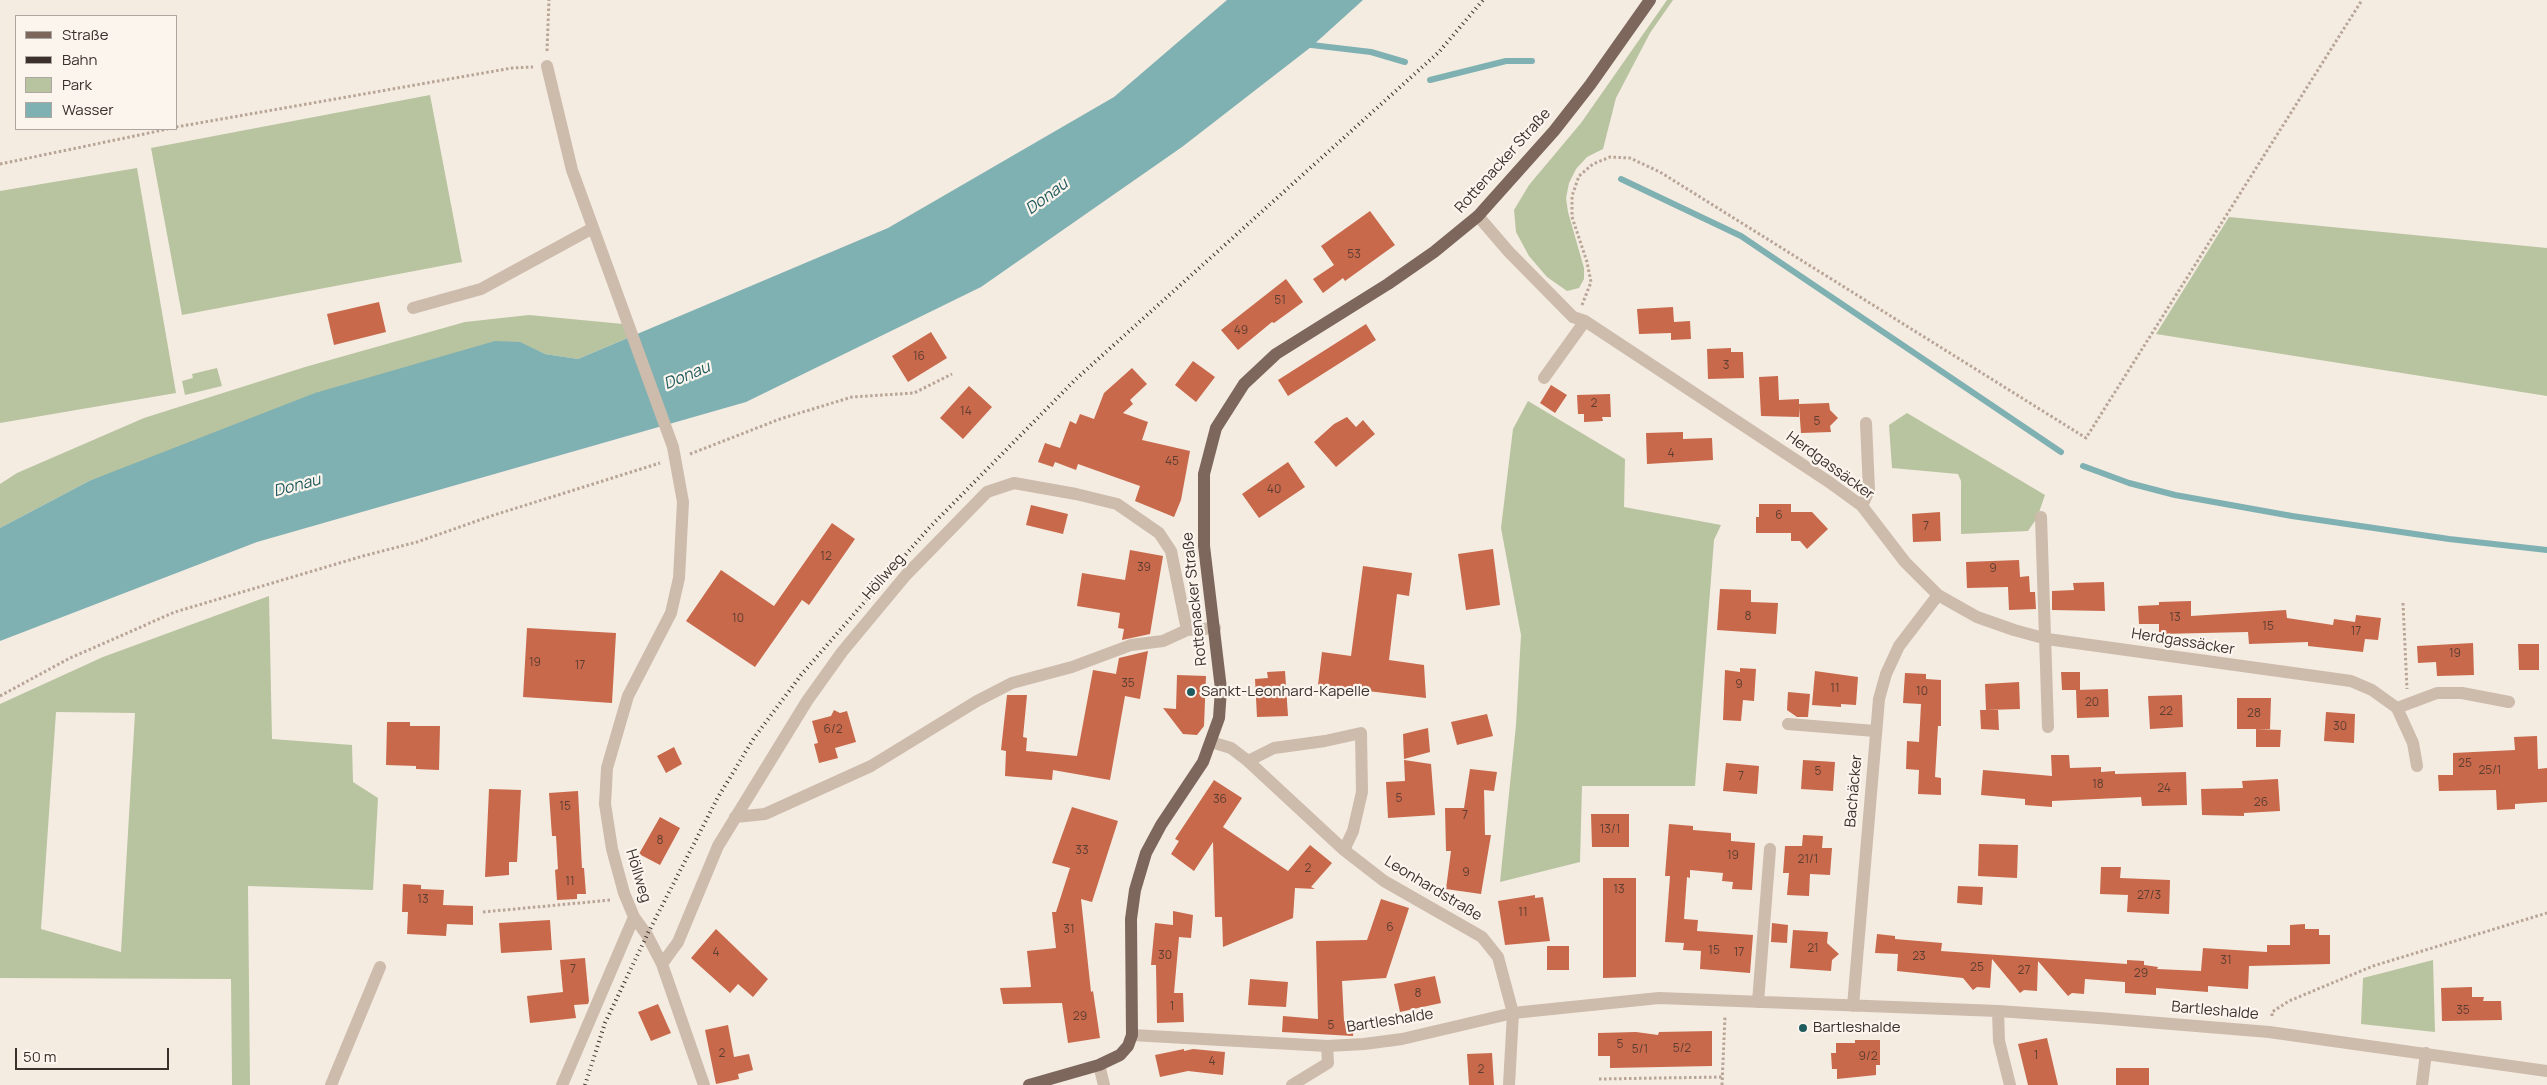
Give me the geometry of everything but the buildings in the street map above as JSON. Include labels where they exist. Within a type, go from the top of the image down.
[{"type":"main road","name":"Rottenacker Straße","points":[[1132,1035],[1131,919],[1135,890],[1146,853],[1161,825],[1203,762],[1219,718],[1221,689],[1204,546],[1204,474],[1216,428],[1244,384],[1276,354],[1403,274],[1434,252],[1478,216],[1554,131],[1590,85],[1650,0]]},
{"type":"main road","points":[[1029,1085],[1099,1064],[1120,1055],[1128,1046],[1132,1035]]},
{"type":"street","name":"Höllweg","points":[[547,66],[572,170],[675,453],[683,502],[679,578],[670,613],[628,696],[607,768],[605,804],[612,849],[626,899],[634,917],[662,964],[704,1085]]},
{"type":"street","name":"Herdgassäcker","points":[[1478,216],[1509,252],[1579,319],[1862,506],[1905,562],[1938,595],[1977,617],[2047,639],[2351,681],[2372,690],[2397,708],[2413,743],[2417,766]]},
{"type":"street","points":[[413,308],[481,289],[594,228]]},
{"type":"street","points":[[1544,378],[1579,319]]},
{"type":"street","points":[[1862,506],[1869,490],[1866,423]]},
{"type":"street","name":"Höllweg","points":[[662,964],[678,942],[718,846],[807,701],[842,652],[906,576],[987,492],[1014,483],[1076,494],[1117,504],[1143,520],[1159,532],[1171,551],[1186,630]]},
{"type":"street","points":[[2041,517],[2047,639],[2048,727]]},
{"type":"street","name":"Bachäcker","points":[[1853,1006],[1878,699],[1886,674],[1899,646],[1938,595]]},
{"type":"street","points":[[735,817],[765,814],[871,766],[977,701],[1012,683],[1072,667],[1131,645],[1163,640],[1186,630],[1214,628]]},
{"type":"street","points":[[2397,708],[2436,693],[2462,693],[2509,702]]},
{"type":"street","points":[[1788,724],[1876,731]]},
{"type":"street","points":[[1248,761],[1274,748],[1325,741],[1361,733],[1362,792],[1353,831],[1344,850]]},
{"type":"street","name":"Leonhardstraße","points":[[1211,742],[1231,748],[1248,761],[1344,850],[1384,881],[1482,938],[1498,957],[1513,1013],[1509,1085]]},
{"type":"street","points":[[1758,1002],[1770,849]]},
{"type":"street","points":[[562,1085],[634,917]]},
{"type":"street","points":[[331,1085],[380,967]]},
{"type":"street","name":"Bartleshalde","points":[[1132,1035],[1326,1046],[1402,1039],[1513,1013],[1659,998],[1998,1011],[2269,1032],[2547,1071]]},
{"type":"street","points":[[1998,1011],[1999,1041],[2010,1085]]},
{"type":"street","points":[[1292,1085],[1328,1063],[1326,1046]]},
{"type":"street","points":[[2422,1085],[2426,1053]]},
{"type":"street","points":[[1099,1064],[1104,1085]]},
{"type":"path","points":[[547,66],[549,0]]},
{"type":"path","points":[[1579,319],[1591,282],[1588,262],[1572,217],[1572,196],[1579,176],[1593,164],[1610,157],[1630,158],[1660,172],[2086,438],[2362,0]]},
{"type":"path","points":[[178,127],[512,68]]},
{"type":"path","points":[[0,164],[163,130]]},
{"type":"path","points":[[0,696],[70,658],[175,612],[363,556],[417,542],[780,419],[852,397],[914,393],[952,374]]},
{"type":"path","points":[[2403,603],[2405,682],[2409,702]]},
{"type":"path","points":[[483,912],[626,899]]},
{"type":"path","points":[[2269,1032],[2272,1012],[2298,998],[2373,966],[2547,913]]},
{"type":"path","points":[[1722,1085],[1726,1001]]},
{"type":"path","points":[[1600,1079],[1723,1077]]},
{"type":"green space","points":[[1667,0],[1673,0],[1650,33],[1616,98],[1603,149],[1587,157],[1576,169],[1569,183],[1566,198],[1568,212],[1584,268],[1584,279],[1579,288],[1567,291],[1547,277],[1529,256],[1516,232],[1514,210],[1529,185],[1581,123]]},
{"type":"green space","points":[[430,95],[462,262],[182,315],[151,148]]},
{"type":"green space","points":[[137,168],[176,393],[0,423],[0,191]]},
{"type":"green space","points":[[2229,217],[2547,248],[2547,396],[2156,334]]},
{"type":"green space","points":[[529,315],[623,324],[630,337],[578,359],[545,354],[520,343],[89,481],[0,528],[0,484],[17,473],[144,418],[305,367],[465,322]]},
{"type":"green space","points":[[217,368],[222,386],[185,395],[182,381],[193,378],[192,374]]},
{"type":"green space","points":[[1528,401],[1625,459],[1624,507],[1721,525],[1714,540],[1695,786],[1582,786],[1580,862],[1500,882],[1516,725],[1521,635],[1501,528],[1513,429]]},
{"type":"green space","points":[[1907,413],[2045,495],[2037,518],[2028,531],[1961,534],[1961,481],[1958,474],[1892,468],[1889,425]]},
{"type":"green space","points":[[269,596],[272,739],[352,745],[353,782],[378,798],[373,890],[248,886],[250,1085],[232,1085],[231,979],[0,978],[0,704],[103,657]],"holes":[[[56,712],[135,713],[121,952],[41,929]]]},
{"type":"green space","points":[[2433,960],[2435,1032],[2361,1024],[2363,978]]},
{"type":"water","name":"Donau","points":[[1227,0],[1363,0],[1311,47],[1182,147],[981,287],[746,402],[257,542],[0,641],[0,528],[89,481],[315,393],[495,341],[520,342],[545,354],[578,359],[888,228],[1114,97]]},
{"type":"waterway","points":[[1303,44],[1371,52],[1405,62]]},
{"type":"waterway","points":[[1430,80],[1506,61],[1532,61]]},
{"type":"waterway","points":[[1621,179],[1741,236],[2061,452]]},
{"type":"waterway","points":[[2083,466],[2129,483],[2175,495],[2292,516],[2449,539],[2547,550]]},
{"type":"railway","points":[[585,1085],[605,1023],[647,935],[717,799],[754,738],[801,675],[928,529],[1076,379],[1439,52],[1483,0]]},
{"type":"place","name":"Sankt-Leonhard-Kapelle","points":[[1191,692]]},
{"type":"place","name":"Bartleshalde","points":[[1803,1028]]}]
